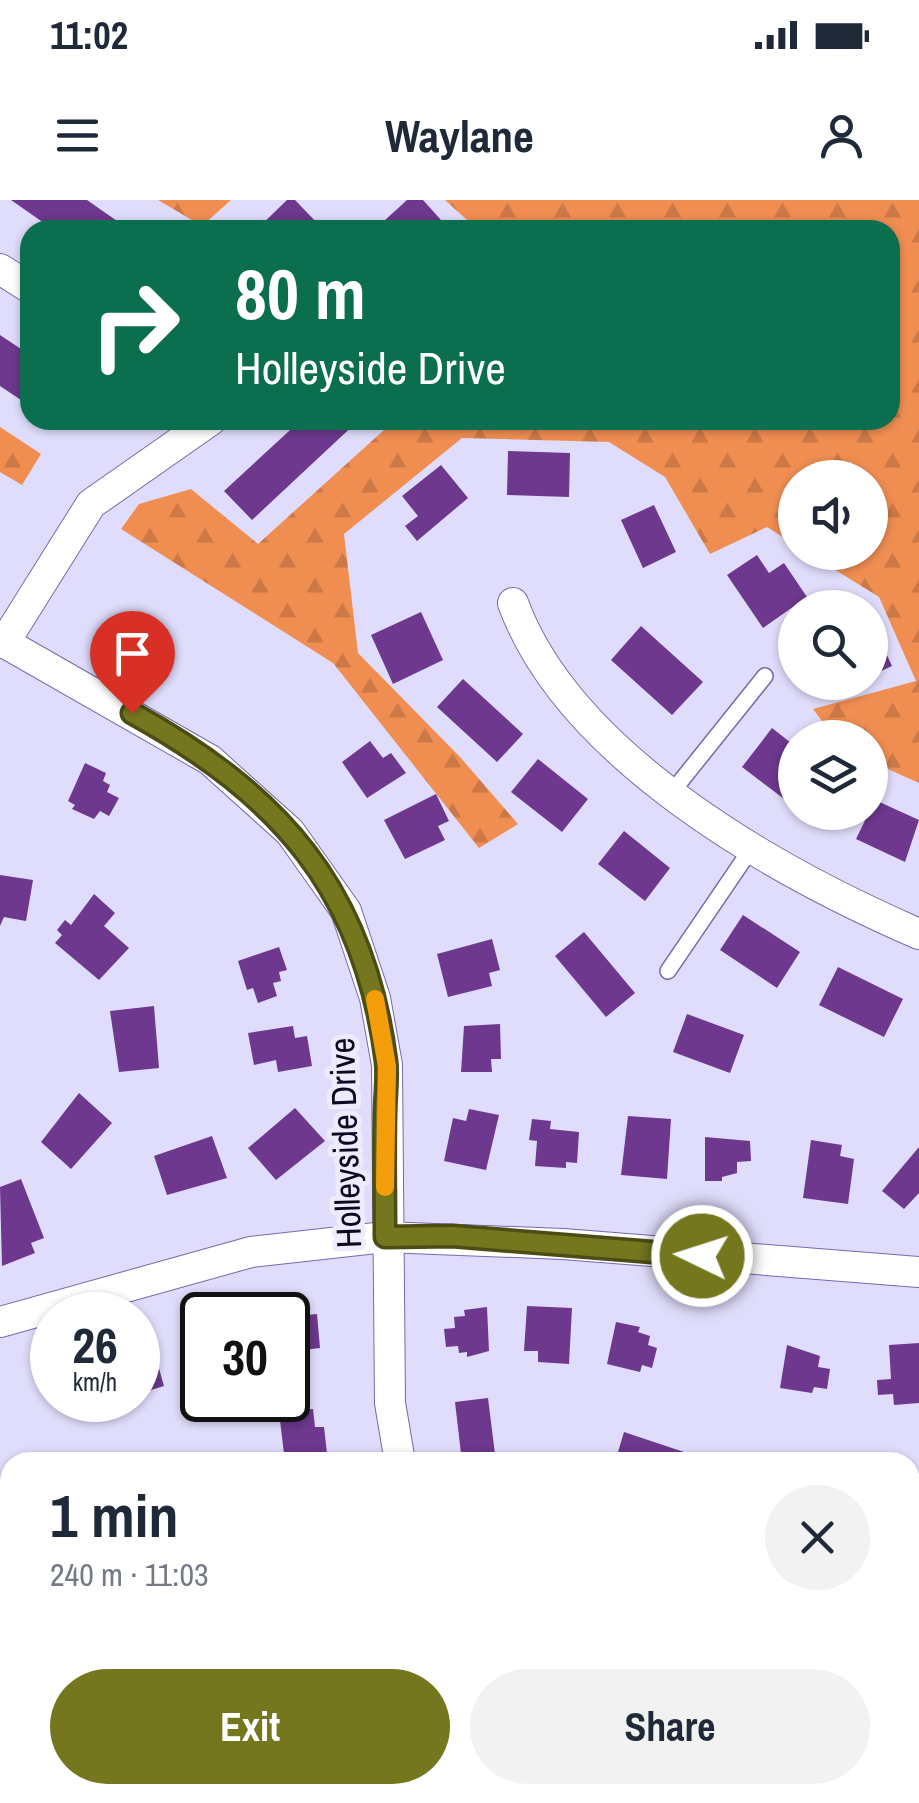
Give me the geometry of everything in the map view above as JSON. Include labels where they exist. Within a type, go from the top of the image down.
[{"type":"street","points":[[2,641],[91,504],[196,430]]},
{"type":"street","points":[[513,603],[542,666],[565,697],[672,792],[751,849],[824,893],[919,934]]},
{"type":"street","name":"Holleyside Drive","points":[[2,641],[210,760],[290,832],[346,912],[378,1014],[387,1066],[385,1237],[390,1403],[398,1452]]},
{"type":"street","points":[[0,1322],[251,1252],[385,1237],[563,1244],[919,1272]]},
{"type":"lane","points":[[672,792],[765,676]]},
{"type":"lane","points":[[668,972],[751,849]]},
{"type":"green space","points":[[158,200],[231,200],[209,220],[192,220]]},
{"type":"green space","points":[[445,200],[919,200],[919,783],[888,769],[888,720],[821,720],[813,709],[846,700],[888,700],[888,689],[916,681],[888,617],[888,590],[868,590],[835,570],[888,570],[888,460],[778,460],[778,534],[767,527],[710,554],[665,477],[609,442],[462,438],[344,534],[358,653],[460,757],[518,824],[479,848],[333,663],[121,529],[139,504],[191,489],[258,544],[384,430],[900,430],[900,220],[467,220]]},
{"type":"green space","points":[[0,427],[41,454],[22,485],[0,472]]},
{"type":"building","points":[[11,200],[87,200],[116,220],[40,220]]},
{"type":"building","points":[[287,200],[295,200],[314,220],[266,220]]},
{"type":"building","points":[[407,200],[423,200],[441,220],[385,220]]},
{"type":"building","points":[[0,335],[20,348],[20,399],[0,386]]},
{"type":"building","points":[[290,430],[348,430],[252,520],[224,491]]},
{"type":"building","points":[[508,451],[570,453],[569,497],[507,495]]},
{"type":"building","points":[[441,465],[468,498],[417,541],[405,526],[418,516],[402,496]]},
{"type":"building","points":[[654,505],[676,552],[643,568],[621,520]]},
{"type":"building","points":[[757,555],[769,573],[778,567],[789,570],[802,590],[778,590],[778,617],[763,628],[727,575]]},
{"type":"building","points":[[421,612],[443,660],[393,684],[371,635]]},
{"type":"building","points":[[641,626],[703,682],[672,715],[611,660]]},
{"type":"building","points":[[463,679],[523,734],[497,762],[437,707]]},
{"type":"building","points":[[772,728],[778,733],[778,794],[742,767]]},
{"type":"building","points":[[370,741],[383,758],[391,753],[406,773],[367,798],[342,762]]},
{"type":"building","points":[[538,759],[588,799],[562,832],[511,792]]},
{"type":"building","points":[[85,763],[106,773],[103,781],[110,785],[107,792],[119,798],[109,816],[100,811],[94,819],[72,809],[75,805],[68,801]]},
{"type":"building","points":[[436,794],[449,821],[438,826],[445,840],[405,859],[384,820]]},
{"type":"building","points":[[888,806],[919,820],[905,862],[856,839],[860,830],[888,830]]},
{"type":"building","points":[[624,831],[670,868],[645,901],[598,864]]},
{"type":"building","points":[[0,875],[33,880],[26,921],[4,917],[0,926]]},
{"type":"building","points":[[94,894],[115,913],[104,926],[129,948],[99,980],[55,943],[62,935],[57,930],[65,920],[71,925]]},
{"type":"building","points":[[743,915],[800,952],[777,988],[720,950]]},
{"type":"building","points":[[584,932],[635,993],[606,1017],[555,956]]},
{"type":"building","points":[[492,939],[500,970],[489,973],[492,986],[448,997],[437,954]]},
{"type":"building","points":[[279,947],[287,970],[279,972],[281,981],[273,983],[277,996],[258,1003],[253,988],[247,990],[238,961]]},
{"type":"building","points":[[838,967],[903,999],[884,1037],[819,1005]]},
{"type":"building","points":[[154,1006],[159,1068],[119,1072],[110,1011]]},
{"type":"building","points":[[687,1014],[744,1035],[730,1073],[673,1052]]},
{"type":"building","points":[[500,1024],[501,1059],[491,1059],[492,1072],[461,1072],[464,1026]]},
{"type":"building","points":[[293,1026],[295,1038],[307,1036],[312,1066],[278,1072],[276,1060],[254,1065],[248,1033]]},
{"type":"building","points":[[79,1093],[112,1123],[71,1169],[41,1142]]},
{"type":"building","points":[[295,1108],[325,1141],[276,1180],[248,1148]]},
{"type":"building","points":[[469,1109],[499,1115],[486,1170],[444,1161],[453,1118],[466,1121]]},
{"type":"building","points":[[628,1116],[671,1119],[667,1179],[621,1175]]},
{"type":"building","points":[[532,1119],[551,1121],[550,1129],[579,1132],[577,1163],[566,1162],[566,1168],[535,1166],[537,1141],[529,1140]]},
{"type":"building","points":[[212,1136],[227,1178],[167,1195],[154,1156]]},
{"type":"building","points":[[705,1137],[750,1141],[751,1161],[737,1162],[737,1173],[722,1177],[722,1181],[705,1181]]},
{"type":"building","points":[[811,1140],[842,1145],[840,1156],[854,1159],[848,1204],[803,1198]]},
{"type":"building","points":[[919,1147],[919,1193],[904,1209],[882,1191]]},
{"type":"building","points":[[21,1179],[44,1238],[31,1243],[35,1253],[2,1266],[0,1187]]},
{"type":"building","points":[[527,1306],[572,1308],[569,1364],[538,1362],[538,1351],[524,1351]]},
{"type":"building","points":[[487,1307],[489,1351],[467,1357],[467,1352],[459,1353],[458,1346],[446,1347],[444,1329],[455,1328],[454,1317],[465,1316],[464,1310]]},
{"type":"building","points":[[317,1314],[320,1348],[310,1349],[310,1315]]},
{"type":"building","points":[[616,1322],[640,1327],[638,1332],[650,1336],[648,1345],[657,1348],[652,1368],[642,1365],[640,1372],[607,1364]]},
{"type":"building","points":[[919,1343],[919,1403],[894,1405],[893,1394],[878,1395],[877,1380],[891,1379],[889,1345]]},
{"type":"building","points":[[787,1345],[820,1356],[818,1367],[830,1369],[827,1389],[814,1387],[812,1393],[780,1388]]},
{"type":"building","points":[[488,1398],[495,1452],[461,1452],[455,1402]]},
{"type":"building","points":[[313,1409],[315,1427],[324,1427],[327,1452],[284,1452],[280,1422],[310,1422]]},
{"type":"building","points":[[624,1432],[684,1452],[618,1452]]},
{"type":"slow traffic","points":[[375,999],[387,1066],[385,1187]]},
{"type":"route","points":[[132,713],[210,760],[252,794],[290,832],[346,912],[375,998],[387,1066],[385,1237],[452,1236],[702,1256]]}]
